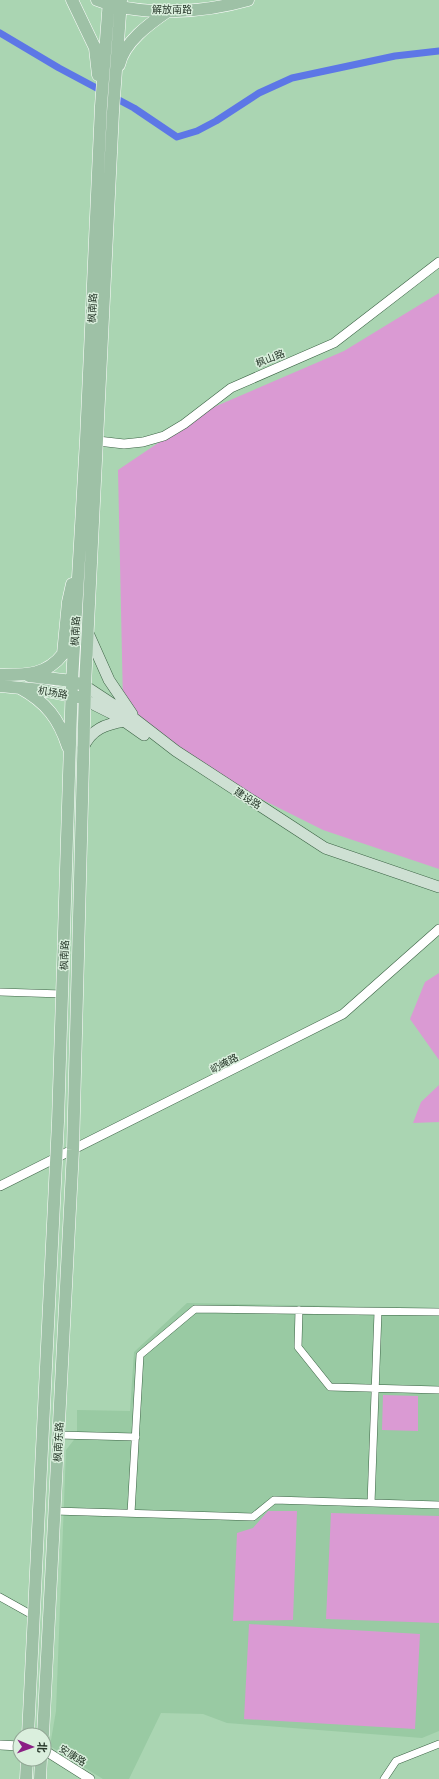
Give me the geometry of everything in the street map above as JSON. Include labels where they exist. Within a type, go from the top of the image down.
[{"type":"main road","points":[[72,0],[95,48],[101,81]]},
{"type":"main road","name":"解放南路","points":[[105,1],[168,11],[207,8],[248,0]]},
{"type":"main road","points":[[101,81],[105,1]]},
{"type":"main road","name":"枫南路","points":[[113,112],[121,4]]},
{"type":"main road","name":"枫南路","points":[[72,1150],[85,686],[114,99],[119,63],[133,40],[151,22],[168,11]]},
{"type":"main road","name":"枫南路","points":[[28,1727],[57,1157],[72,681],[79,566],[101,81]]},
{"type":"main road","points":[[0,675],[32,674],[40,672],[51,665],[63,654],[68,602],[72,584],[79,566]]},
{"type":"main road","points":[[88,632],[109,680],[137,721]]},
{"type":"main road","name":"机场路","points":[[16,675],[72,681]]},
{"type":"main road","name":"建设路","points":[[72,681],[85,686],[137,721],[176,751],[325,848],[439,886]]},
{"type":"main road","name":"机场路","points":[[0,686],[72,696],[85,700]]},
{"type":"main road","points":[[20,688],[40,700],[54,715],[70,754]]},
{"type":"main road","name":"建设路","points":[[85,700],[125,722],[170,755],[322,853],[439,894]]},
{"type":"main road","points":[[83,748],[93,732],[99,728],[125,722]]},
{"type":"main road","name":"枫南东路","points":[[43,1727],[72,1150]]},
{"type":"main road","points":[[26,1779],[27,1767]]},
{"type":"main road","points":[[40,1779],[41,1767]]},
{"type":"street","name":"枫山路","points":[[98,441],[124,444],[143,442],[164,436],[184,424],[231,388],[334,343],[439,262]]},
{"type":"street","name":"屷崦路","points":[[0,1186],[343,1014],[439,929]]},
{"type":"street","points":[[0,992],[62,994]]},
{"type":"street","points":[[131,1513],[140,1354],[195,1309],[439,1312]]},
{"type":"street","points":[[299,1310],[298,1347],[330,1387],[439,1390]]},
{"type":"street","points":[[371,1503],[378,1312]]},
{"type":"street","points":[[58,1435],[136,1437]]},
{"type":"street","points":[[54,1511],[253,1518],[274,1500],[439,1505]]},
{"type":"street","points":[[0,1597],[34,1616]]},
{"type":"street","points":[[384,1779],[396,1761],[439,1744]]},
{"type":"street","points":[[0,1745],[12,1746]]},
{"type":"street","name":"安康路","points":[[52,1755],[90,1779]]},
{"type":"shaded area","points":[[439,293],[439,869],[323,830],[197,767],[123,702],[118,470],[207,410],[344,351]]},
{"type":"shaded area","points":[[439,973],[439,1060],[410,1019],[425,982]]},
{"type":"shaded area","points":[[439,1085],[439,1122],[413,1123],[421,1102]]},
{"type":"shaded area","points":[[187,1303],[439,1308],[439,1731],[422,1738],[227,1723],[203,1714],[161,1713],[129,1779],[103,1779],[52,1747],[52,1734],[56,1711],[66,1450],[77,1436],[77,1410],[130,1411],[134,1352]]},
{"type":"shaded area","points":[[383,1395],[418,1396],[418,1431],[382,1430]]},
{"type":"shaded area","points":[[268,1511],[297,1511],[293,1620],[233,1621],[237,1533],[253,1528]]},
{"type":"shaded area","points":[[331,1513],[439,1516],[439,1623],[326,1619]]},
{"type":"shaded area","points":[[249,1624],[420,1634],[415,1729],[244,1719]]},
{"type":"waterway","points":[[0,33],[59,68],[134,108],[177,137],[197,131],[216,121],[259,93],[292,78],[395,56],[439,51]]}]
